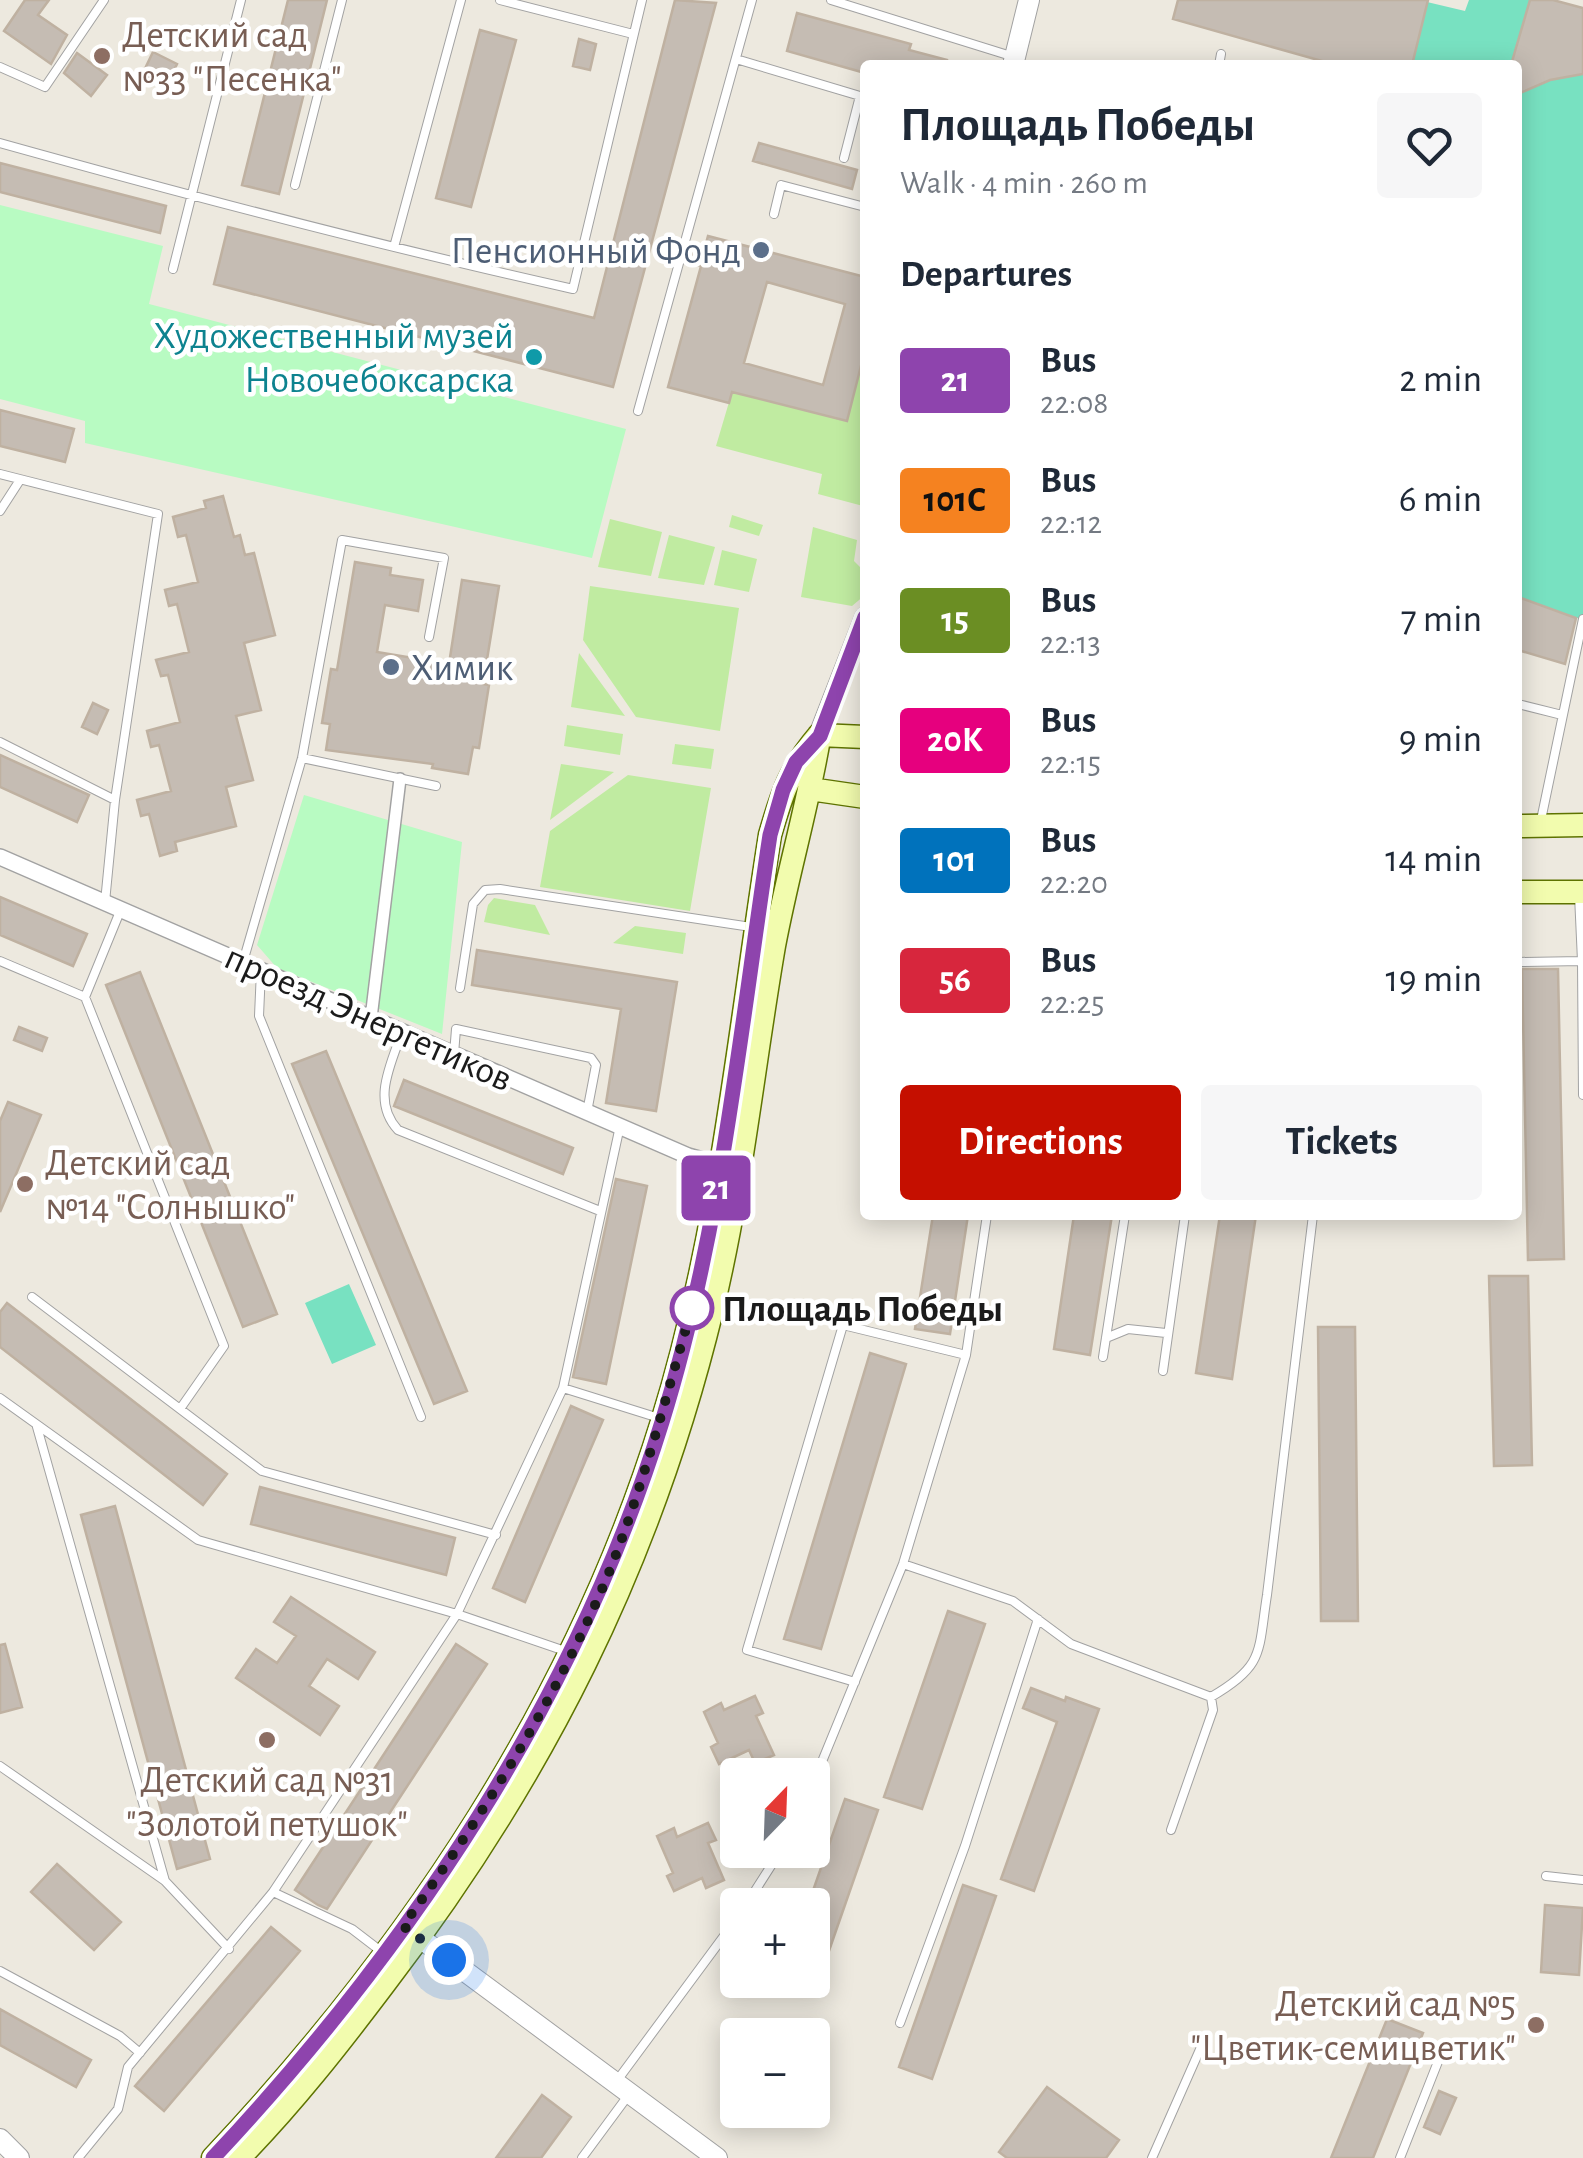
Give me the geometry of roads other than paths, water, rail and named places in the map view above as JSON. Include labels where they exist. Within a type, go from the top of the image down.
[{"type":"main road","points":[[239,2158],[356,2022],[411,1932],[515,1796],[580,1657],[626,1580],[672,1422],[711,1313],[770,835],[796,762],[820,736],[860,736]]},
{"type":"main road","points":[[731,1167],[820,736]]},
{"type":"main road","points":[[810,789],[860,796]]},
{"type":"main road","points":[[1529,826],[1583,825]]},
{"type":"main road","points":[[1522,892],[1581,892]]},
{"type":"main road","points":[[212,2158],[316,2042],[384,1953],[411,1932]]},
{"type":"street","points":[[1014,60],[1029,0]]},
{"type":"street","points":[[820,736],[860,630]]},
{"type":"street","points":[[371,1018],[400,779]]},
{"type":"street","name":"проезд Энергетиков","points":[[0,856],[688,1156],[731,1167]]},
{"type":"street","points":[[411,1932],[717,2158]]},
{"type":"street","points":[[0,2139],[19,2158]]},
{"type":"lane","points":[[0,66],[44,87],[104,0]]},
{"type":"lane","points":[[173,269],[241,0]]},
{"type":"lane","points":[[295,185],[342,0]]},
{"type":"lane","points":[[394,247],[462,0]]},
{"type":"lane","points":[[500,0],[634,34]]},
{"type":"lane","points":[[0,143],[189,196],[573,288],[642,0]]},
{"type":"lane","points":[[638,411],[752,0]]},
{"type":"lane","points":[[831,0],[1011,60]]},
{"type":"lane","points":[[1220,60],[1222,54]]},
{"type":"lane","points":[[736,59],[860,96],[844,158]]},
{"type":"lane","points":[[774,214],[782,186],[860,205]]},
{"type":"lane","points":[[0,474],[158,514],[115,800],[105,902]]},
{"type":"lane","points":[[0,510],[20,480]]},
{"type":"lane","points":[[243,962],[302,758],[342,540],[444,558],[429,637]]},
{"type":"lane","points":[[1529,826],[1562,716],[1583,619]]},
{"type":"lane","points":[[1522,705],[1562,716]]},
{"type":"lane","points":[[0,742],[115,800]]},
{"type":"lane","points":[[302,758],[436,786]]},
{"type":"lane","points":[[460,988],[473,904],[485,890],[500,888],[756,928]]},
{"type":"lane","points":[[1581,892],[1583,1095]]},
{"type":"lane","points":[[121,909],[85,997],[224,1346],[180,1410]]},
{"type":"lane","points":[[0,961],[85,997]]},
{"type":"lane","points":[[1522,962],[1582,961]]},
{"type":"lane","points":[[261,970],[258,1016],[421,1417]]},
{"type":"lane","points":[[454,1054],[456,1029],[591,1058],[596,1065],[588,1112]]},
{"type":"lane","points":[[402,1032],[383,1096],[390,1122],[398,1130],[600,1212]]},
{"type":"lane","points":[[78,2158],[118,2108],[128,2067],[273,1892],[457,1614],[563,1388],[620,1126]]},
{"type":"lane","points":[[824,1758],[903,1564],[966,1354],[986,1220]]},
{"type":"lane","points":[[1103,1357],[1124,1220]]},
{"type":"lane","points":[[1162,1370],[1184,1220]]},
{"type":"lane","points":[[1211,1697],[1242,1679],[1257,1658],[1313,1220]]},
{"type":"lane","points":[[32,1296],[262,1472],[496,1536]]},
{"type":"lane","points":[[856,1682],[747,1650],[843,1325],[966,1354]]},
{"type":"lane","points":[[1106,1338],[1128,1329],[1166,1333]]},
{"type":"lane","points":[[563,1388],[672,1422]]},
{"type":"lane","points":[[0,1398],[198,1540],[457,1614],[580,1657]]},
{"type":"lane","points":[[37,1427],[164,1881]]},
{"type":"lane","points":[[903,1564],[1013,1601],[1071,1644],[1211,1697]]},
{"type":"lane","points":[[900,2023],[965,1846],[1038,1619]]},
{"type":"lane","points":[[1171,1830],[1213,1710],[1211,1697]]},
{"type":"lane","points":[[0,1766],[164,1881],[228,1948]]},
{"type":"lane","points":[[1546,1876],[1583,1880]]},
{"type":"lane","points":[[273,1892],[352,1929],[384,1953]]},
{"type":"lane","points":[[582,2158],[623,2087],[720,1944]]},
{"type":"lane","points":[[0,1971],[120,2036],[140,2053]]},
{"type":"lane","points":[[1152,2158],[1205,2038]]},
{"type":"lane","points":[[1400,2158],[1443,2049]]},
{"type":"place","name":"Детский сад №33 \"Песенка\"","points":[[102,56]]},
{"type":"place","name":"Пенсионный Фонд","points":[[761,250]]},
{"type":"place","name":"Художественный музей Новочебоксарска","points":[[534,357]]},
{"type":"place","name":"Химик","points":[[391,667]]},
{"type":"place","name":"Детский сад №14 \"Солнышко\"","points":[[25,1184]]},
{"type":"place","name":"Площадь Победы","points":[[692,1308]]},
{"type":"place","name":"Детский сад №31 \"Золотой петушок\"","points":[[267,1740]]},
{"type":"place","name":"Детский сад №5 \"Цветик-семицветик\"","points":[[1536,2025]]}]
